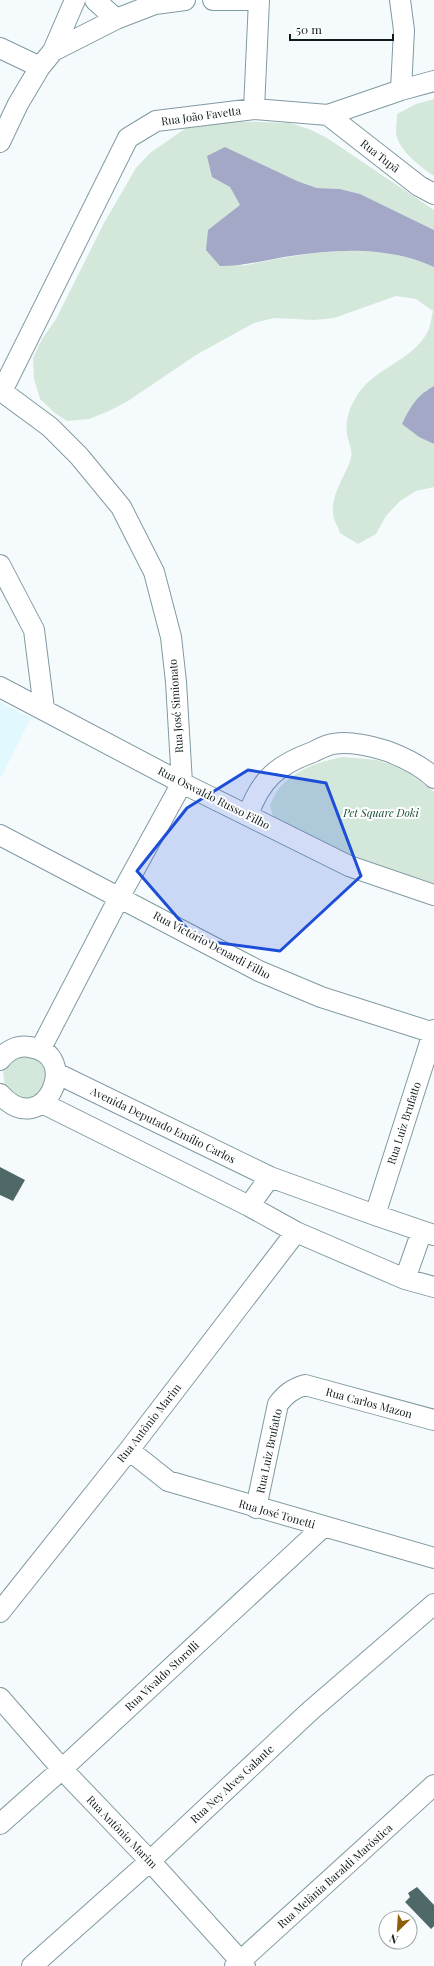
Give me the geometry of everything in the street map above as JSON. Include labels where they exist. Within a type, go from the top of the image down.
[{"type":"street","points":[[0,142],[18,104],[40,67],[53,51],[75,0]]},
{"type":"street","points":[[95,0],[116,19]]},
{"type":"street","points":[[53,51],[116,19],[155,4],[185,0]]},
{"type":"street","points":[[213,0],[249,0]]},
{"type":"street","points":[[254,109],[259,0]]},
{"type":"street","points":[[400,0],[404,30],[401,90]]},
{"type":"street","points":[[404,30],[415,0]]},
{"type":"street","points":[[0,48],[40,67]]},
{"type":"street","name":"Rua João Favetta","points":[[1,390],[128,138],[156,121],[254,109],[328,115],[401,90],[434,81]]},
{"type":"street","name":"Rua Tupã","points":[[328,115],[419,186],[434,194]]},
{"type":"street","name":"Rua José Simionato","points":[[1,390],[50,427],[80,456],[122,507],[154,572],[171,637],[182,783]]},
{"type":"street","points":[[0,565],[34,630],[44,710]]},
{"type":"street","name":"Rua Oswaldo Russo Filho","points":[[0,687],[182,783],[348,866],[434,895]]},
{"type":"street","points":[[248,815],[255,795],[274,772],[298,757],[333,744],[365,745],[398,755],[428,772],[434,778]]},
{"type":"street","points":[[40,1050],[120,896],[182,783]]},
{"type":"street","name":"Rua Victório Denardi Filho","points":[[0,835],[120,896],[259,971],[321,997],[434,1032]]},
{"type":"street","name":"Rua Luiz Brufatto","points":[[375,1215],[434,1032]]},
{"type":"street","points":[[0,1094],[12,1105],[20,1107],[28,1108],[42,1103],[53,1090],[56,1073],[51,1060],[40,1050],[25,1046],[4,1052]]},
{"type":"street","name":"Avenida Deputado Emílio Carlos","points":[[56,1073],[270,1177],[428,1233],[404,1279]]},
{"type":"street","points":[[42,1103],[249,1206],[296,1232],[404,1279],[434,1287]]},
{"type":"street","points":[[249,1206],[270,1177]]},
{"type":"street","name":"Rua Antônio Marim","points":[[0,1612],[129,1450],[296,1232]]},
{"type":"street","name":"Rua Luiz Brufatto","points":[[256,1508],[278,1404],[286,1394],[294,1388],[304,1385]]},
{"type":"street","name":"Rua Carlos Mazon","points":[[304,1385],[434,1420]]},
{"type":"street","name":"Rua José Tonetti","points":[[129,1450],[168,1481],[256,1508],[434,1558]]},
{"type":"street","name":"Rua Vivaldo Storolli","points":[[0,1824],[62,1769],[323,1527]]},
{"type":"street","name":"Rua Ney Alves Galante","points":[[32,1966],[150,1861],[309,1712],[434,1604]]},
{"type":"street","name":"Rua Antônio Marim","points":[[0,1698],[62,1769],[150,1861],[240,1964]]},
{"type":"street","name":"Rua Melânia Baraldi Maróstica","points":[[240,1964],[434,1785]]},
{"type":"highlighted area","points":[[248,770],[326,783],[361,876],[280,951],[197,940],[137,871],[187,808]]},
{"type":"shaded area","points":[[0,702],[31,718],[0,779]]},
{"type":"green space","points":[[434,99],[434,176],[410,157],[397,139],[396,132],[397,114],[416,104]]},
{"type":"green space","points":[[228,121],[290,123],[309,129],[327,138],[434,210],[434,230],[360,194],[340,189],[317,188],[297,181],[212,176],[230,187],[240,205],[242,266],[314,253],[363,251],[387,253],[411,258],[434,267],[434,386],[425,391],[419,437],[434,444],[434,487],[416,491],[400,501],[386,516],[376,534],[358,544],[340,533],[333,515],[336,492],[351,458],[347,429],[349,411],[362,388],[381,372],[413,350],[421,342],[428,331],[433,311],[416,299],[396,296],[334,318],[314,320],[274,318],[254,323],[196,355],[128,401],[89,419],[67,421],[55,413],[40,399],[34,379],[33,358],[42,339],[56,319],[104,223],[136,168],[150,153],[186,128],[207,122]]},
{"type":"green space","name":"Pet Square Doki","points":[[343,757],[377,760],[406,770],[434,792],[434,884],[392,872],[351,856],[273,817],[270,805],[278,790],[288,780],[302,770],[326,761]]},
{"type":"green space","points":[[32,1054],[48,1069],[43,1091],[37,1095],[23,1098],[5,1086],[3,1071],[10,1058]]},
{"type":"water","points":[[225,147],[297,181],[317,188],[340,189],[360,194],[434,230],[434,267],[397,255],[360,251],[303,254],[244,264],[220,266],[206,250],[208,230],[240,205],[230,187],[212,177],[207,156]]},
{"type":"water","points":[[434,386],[434,444],[419,437],[402,424],[408,412],[419,397]]},
{"type":"building","points":[[0,1167],[25,1180],[13,1201],[0,1195]]},
{"type":"building","points":[[417,1887],[434,1905],[434,1926],[431,1929],[418,1916],[418,1910],[413,1910],[405,1902],[410,1897],[408,1893]]}]
